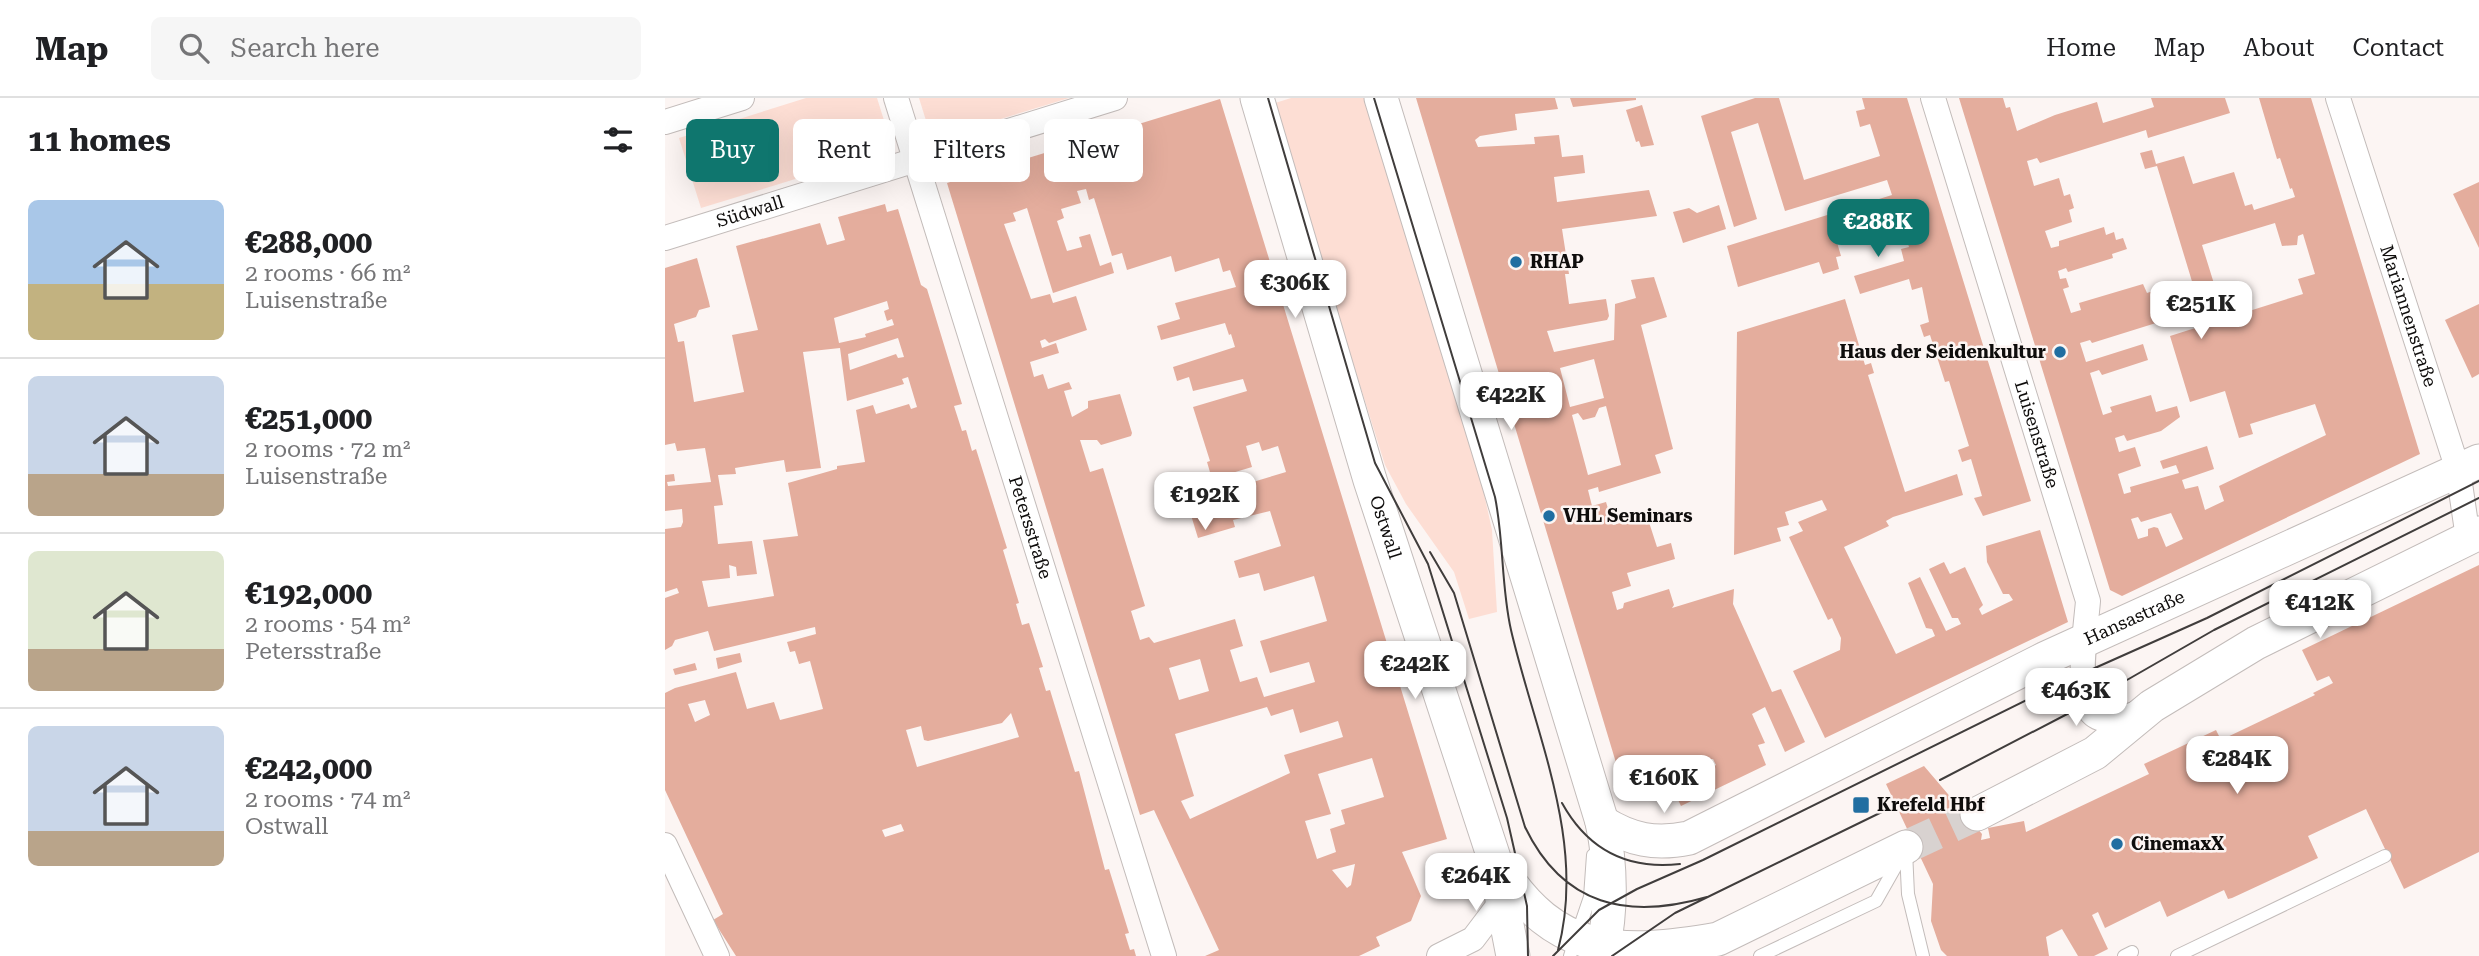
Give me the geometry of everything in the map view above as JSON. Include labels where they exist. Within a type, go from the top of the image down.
[{"type":"street","points":[[665,122],[742,98]]},
{"type":"street","name":"Petersstraße","points":[[897,98],[909,137]]},
{"type":"street","name":"Südwall","points":[[1030,124],[1115,98]]},
{"type":"street","name":"Ostwall","points":[[1257,98],[1370,480],[1495,858],[1513,956]]},
{"type":"street","points":[[1381,98],[1601,822],[1611,873],[1610,905],[1587,952]]},
{"type":"street","name":"Luisenstraße","points":[[1933,98],[2088,601],[2084,688],[2091,711],[2104,719],[2116,719],[2152,706]]},
{"type":"street","name":"Mariannenstraße","points":[[2338,98],[2469,466],[2474,536]]},
{"type":"street","name":"Südwall","points":[[665,237],[909,162]]},
{"type":"street","name":"Petersstraße","points":[[923,182],[1164,956]]},
{"type":"street","name":"Hansastraße","points":[[1601,822],[1626,836],[1653,842],[1689,838],[2085,640],[2469,466]]},
{"type":"street","points":[[1977,814],[2095,753],[2152,706],[2256,643],[2474,536]]},
{"type":"street","points":[[665,845],[717,956]]},
{"type":"street","points":[[1686,956],[1906,847]]},
{"type":"street","points":[[1495,858],[1527,906],[1587,952],[1640,955],[1665,953],[1718,939]]},
{"type":"street","points":[[1455,953],[1485,928],[1501,902]]},
{"type":"lane","points":[[1587,952],[1593,824],[1588,781]]},
{"type":"lane","points":[[1760,956],[1877,901],[1906,847]]},
{"type":"lane","points":[[1906,847],[1908,894],[1923,956]]},
{"type":"lane","points":[[2177,956],[2385,856]]},
{"type":"shaded area","points":[[806,98],[877,98],[884,119],[793,119],[793,180],[701,208],[693,182],[779,182],[779,119],[739,119]]},
{"type":"shaded area","points":[[919,98],[1069,98],[1000,119],[926,119]]},
{"type":"shaded area","points":[[1291,98],[1367,98],[1479,471],[1492,530],[1497,612],[1469,619],[1454,572],[1406,504],[1385,465],[1272,104]]},
{"type":"shaded area","points":[[686,136],[686,160],[679,138]]},
{"type":"building","points":[[1416,98],[1555,98],[1558,109],[1515,114],[1517,130],[1480,136],[1475,140],[1478,147],[1535,144],[1534,137],[1559,135],[1562,157],[1583,155],[1585,173],[1554,177],[1557,202],[1649,190],[1657,216],[1562,229],[1569,274],[1565,274],[1569,304],[1606,299],[1609,316],[1607,320],[1547,331],[1554,352],[1614,340],[1615,304],[1636,298],[1631,280],[1654,277],[1667,317],[1641,325],[1673,449],[1655,455],[1661,473],[1599,492],[1598,487],[1588,490],[1592,506],[1606,502],[1613,525],[1647,516],[1657,547],[1671,543],[1675,559],[1627,573],[1631,586],[1612,592],[1617,610],[1623,608],[1624,603],[1669,589],[1674,605],[1672,608],[1734,589],[1733,604],[1772,692],[1781,689],[1805,742],[1785,752],[1765,707],[1752,714],[1765,743],[1758,745],[1766,765],[1681,806],[1665,773],[1623,786]],"holes":[[[1594,359],[1604,398],[1570,407],[1560,368]],[[1606,406],[1621,465],[1588,475],[1572,415],[1578,413],[1583,420],[1595,417],[1599,408]],[[1713,759],[1716,765],[1701,773],[1696,763]]]},
{"type":"building","points":[[1570,98],[1636,98],[1636,100],[1573,107]]},
{"type":"building","points":[[1755,98],[1779,98],[1804,180],[1880,156],[1870,124],[1860,127],[1856,111],[1865,109],[1862,98],[1907,98],[2031,501],[1983,516],[1974,498],[1982,496],[1971,459],[1962,462],[1958,450],[1969,446],[1949,381],[1945,382],[1930,335],[1924,337],[1920,325],[1929,322],[1922,287],[1912,290],[1909,279],[1860,294],[1854,276],[1904,261],[1901,249],[1909,247],[1897,208],[1887,211],[1886,218],[1840,232],[1842,237],[1836,239],[1841,256],[1836,257],[1839,269],[1823,274],[1819,262],[1738,287],[1727,246],[1892,195],[1887,180],[1785,211],[1758,123],[1731,132],[1757,219],[1734,227],[1701,116]]},
{"type":"building","points":[[1959,98],[2003,98],[2006,108],[2010,107],[2017,131],[2097,102],[2103,123],[2154,107],[2151,98],[2225,98],[2230,113],[2148,138],[2146,130],[2040,163],[2037,158],[2027,161],[2034,186],[2059,178],[2064,196],[2070,194],[2074,208],[2069,210],[2072,222],[2045,231],[2051,248],[2059,246],[2059,241],[2104,227],[2106,235],[2114,232],[2116,240],[2123,238],[2127,249],[2112,254],[2113,258],[2068,272],[2066,268],[2058,271],[2060,279],[2066,278],[2069,287],[2063,289],[2071,313],[2081,310],[2079,303],[2143,284],[2147,293],[2159,289],[2161,298],[2194,288],[2157,166],[2145,169],[2140,153],[2152,150],[2156,164],[2184,156],[2193,184],[2234,172],[2245,206],[2252,204],[2254,210],[2292,198],[2295,197],[2280,158],[2277,159],[2259,98],[2311,98],[2420,454],[2122,596],[2110,590]],"holes":[[[2275,223],[2282,246],[2297,245],[2298,236],[2303,234],[2315,274],[2298,279],[2303,294],[2170,336],[2190,402],[2225,391],[2239,438],[2253,434],[2250,424],[2315,404],[2326,435],[2219,486],[2224,501],[2205,510],[2198,486],[2185,489],[2182,480],[2214,469],[2207,446],[2160,461],[2163,469],[2176,465],[2179,473],[2130,487],[2131,492],[2124,494],[2118,474],[2141,466],[2135,447],[2119,452],[2115,438],[2124,435],[2127,441],[2161,431],[2180,417],[2177,406],[2156,412],[2151,395],[2110,407],[2112,412],[2103,415],[2090,373],[2099,370],[2102,375],[2148,360],[2143,344],[2086,362],[2080,343],[2090,340],[2092,343],[2220,303],[2202,245]],[[2171,513],[2183,539],[2166,547],[2158,528],[2154,527],[2148,529],[2148,536],[2138,539],[2131,519],[2138,517],[2141,522]]]},
{"type":"building","points":[[1220,99],[1447,839],[1402,852],[1421,896],[1411,921],[1376,937],[1380,946],[1359,956],[1205,956],[1219,950],[1154,810],[1140,815],[947,183],[1030,182],[1030,157],[1044,153],[1044,182],[1143,182],[1143,123]],"holes":[[[1086,189],[1089,200],[1094,198],[1112,256],[1122,253],[1127,270],[1171,256],[1175,272],[1219,258],[1223,272],[1230,270],[1236,287],[1175,303],[1180,319],[1157,326],[1161,340],[1225,323],[1229,335],[1231,334],[1235,347],[1173,367],[1177,381],[1189,377],[1193,391],[1243,379],[1247,391],[1193,407],[1210,461],[1207,462],[1212,479],[1252,467],[1246,446],[1259,442],[1262,451],[1278,446],[1286,472],[1187,502],[1198,538],[1235,527],[1233,520],[1270,511],[1281,546],[1234,561],[1239,578],[1259,573],[1264,591],[1314,576],[1327,621],[1260,641],[1270,673],[1309,662],[1315,682],[1264,697],[1257,677],[1240,682],[1230,650],[1243,646],[1235,619],[1154,643],[1149,637],[1140,640],[1131,611],[1145,606],[1103,468],[1090,472],[1080,440],[1097,440],[1101,445],[1131,436],[1120,394],[1088,401],[1088,408],[1072,417],[1064,391],[1072,389],[1069,382],[1048,389],[1043,374],[1034,377],[1030,362],[1059,353],[1056,343],[1042,348],[1040,341],[1045,339],[1049,343],[1087,330],[1076,296],[1053,303],[1050,294],[1031,299],[1004,224],[1016,221],[1013,213],[1027,208],[1053,293],[1114,273],[1111,262],[1100,266],[1090,234],[1079,237],[1082,247],[1067,251],[1057,221],[1064,218],[1061,209],[1081,203],[1077,191]],[[1200,659],[1209,691],[1179,700],[1169,668]],[[1267,707],[1271,716],[1293,709],[1300,733],[1338,721],[1343,737],[1284,755],[1290,773],[1190,819],[1181,801],[1194,796],[1175,734]],[[1372,758],[1384,797],[1341,810],[1345,824],[1330,829],[1336,852],[1317,859],[1305,821],[1331,814],[1318,774]],[[1355,864],[1351,885],[1347,888],[1332,870]]]},
{"type":"building","points":[[1642,105],[1654,145],[1641,147],[1639,141],[1636,142],[1626,110]]},
{"type":"building","points":[[2479,182],[2479,248],[2453,194]]},
{"type":"building","points":[[885,204],[887,212],[898,209],[921,285],[927,289],[962,404],[954,406],[962,431],[966,430],[972,451],[976,449],[1007,548],[1003,550],[1019,603],[1016,604],[1022,625],[1029,623],[1043,667],[1039,668],[1046,691],[1050,690],[1075,772],[1079,771],[1105,870],[1109,869],[1129,933],[1125,934],[1130,950],[1134,949],[1136,956],[736,956],[713,920],[723,914],[665,790],[665,693],[736,672],[747,709],[774,702],[780,720],[823,709],[810,661],[799,664],[795,651],[790,652],[787,642],[816,634],[815,627],[714,651],[708,631],[675,640],[672,646],[665,650],[665,598],[679,593],[677,588],[665,592],[665,529],[681,527],[683,522],[682,509],[665,511],[665,475],[674,474],[675,481],[667,482],[668,486],[711,482],[705,448],[677,451],[675,443],[665,445],[665,268],[697,258],[709,302],[710,307],[699,310],[696,317],[674,324],[678,342],[684,341],[694,402],[744,392],[732,335],[758,330],[736,246],[820,223],[827,245],[845,240],[838,217]],"holes":[[[887,301],[889,309],[884,311],[887,321],[892,319],[894,325],[865,334],[866,337],[839,343],[834,318]],[[898,338],[904,357],[898,358],[896,354],[850,370],[848,354]],[[840,348],[847,401],[904,384],[902,379],[908,377],[917,407],[911,409],[909,404],[876,414],[873,405],[856,410],[865,462],[837,466],[837,469],[788,483],[798,536],[763,540],[774,596],[708,607],[702,581],[730,578],[729,565],[736,567],[737,576],[757,574],[752,541],[718,544],[714,506],[723,505],[718,475],[736,474],[735,468],[784,460],[786,472],[821,468],[803,352]],[[705,700],[710,715],[695,722],[688,704]],[[1011,713],[1019,737],[917,767],[906,730],[921,726],[924,740],[1002,723]],[[901,824],[904,831],[885,837],[882,830]]]},
{"type":"building","points":[[1719,205],[1726,229],[1683,243],[1673,212],[1689,208],[1697,213]]},
{"type":"building","points":[[1845,299],[1865,365],[1871,363],[1874,373],[1868,375],[1905,492],[1957,474],[1963,495],[1893,517],[1886,521],[1889,526],[1844,547],[1896,654],[1935,636],[1932,629],[1926,628],[1908,583],[1920,577],[1946,631],[1961,624],[1958,618],[1952,618],[1929,569],[1944,562],[1950,574],[1965,567],[1983,605],[1979,609],[1982,615],[2013,600],[2009,594],[2003,594],[1987,562],[1986,546],[2040,530],[2068,622],[1825,738],[1793,671],[1840,650],[1841,638],[1832,618],[1828,620],[1789,537],[1803,531],[1798,522],[1827,510],[1822,500],[1785,512],[1789,525],[1777,528],[1781,541],[1734,555],[1737,332]]},
{"type":"building","points":[[2479,304],[2479,374],[2472,378],[2445,320]]},
{"type":"building","points":[[2479,565],[2479,852],[2404,889],[2366,809],[2308,836],[2318,858],[2232,898],[2228,899],[2224,890],[2167,917],[2160,901],[2105,928],[2098,912],[2092,915],[2108,949],[2094,956],[2078,956],[2062,929],[2046,937],[2049,956],[1947,956],[1941,950],[1931,921],[1933,884],[1886,784],[1924,766],[1982,834],[1981,840],[1990,838],[1988,828],[2024,821],[2026,832],[2149,774],[2144,764],[2216,730],[2221,740],[2315,695],[2313,693],[2333,683],[2329,676],[2317,681],[2302,650]]},
{"type":"building","points":[[740,653],[742,662],[718,669],[716,658]]},
{"type":"building","points":[[695,663],[697,670],[675,675],[673,669]]},
{"type":"tunnel","points":[[1906,847],[1977,814]]},
{"type":"tram line","points":[[1268,98],[1375,463],[1428,564],[1507,818],[1527,906],[1528,956]]},
{"type":"tram line","points":[[1374,98],[1495,497],[1511,630],[1544,748],[1562,829],[1566,869],[1565,910],[1558,950]]},
{"type":"tram line","points":[[1553,956],[1599,910],[1637,889],[1703,860],[2059,684],[2207,618],[2479,481]]},
{"type":"tram line","points":[[1940,780],[2073,711],[2214,630],[2479,498]]},
{"type":"tram line","points":[[1430,552],[1454,593],[1525,827],[1540,854],[1558,874],[1578,890],[1601,900],[1625,906],[1651,907],[1707,897]]},
{"type":"tram line","points":[[1562,803],[1584,833],[1611,853],[1643,864],[1680,864]]},
{"type":"tram line","points":[[1612,956],[1675,913],[1888,809]]},
{"type":"place","name":"RHAP","points":[[1516,262]]},
{"type":"place","name":"Haus der Seidenkultur","points":[[2060,352]]},
{"type":"place","name":"VHL Seminars","points":[[1549,516]]},
{"type":"place","name":"Krefeld Hbf","points":[[1861,805]]},
{"type":"place","name":"CinemaxX","points":[[2117,844]]}]
